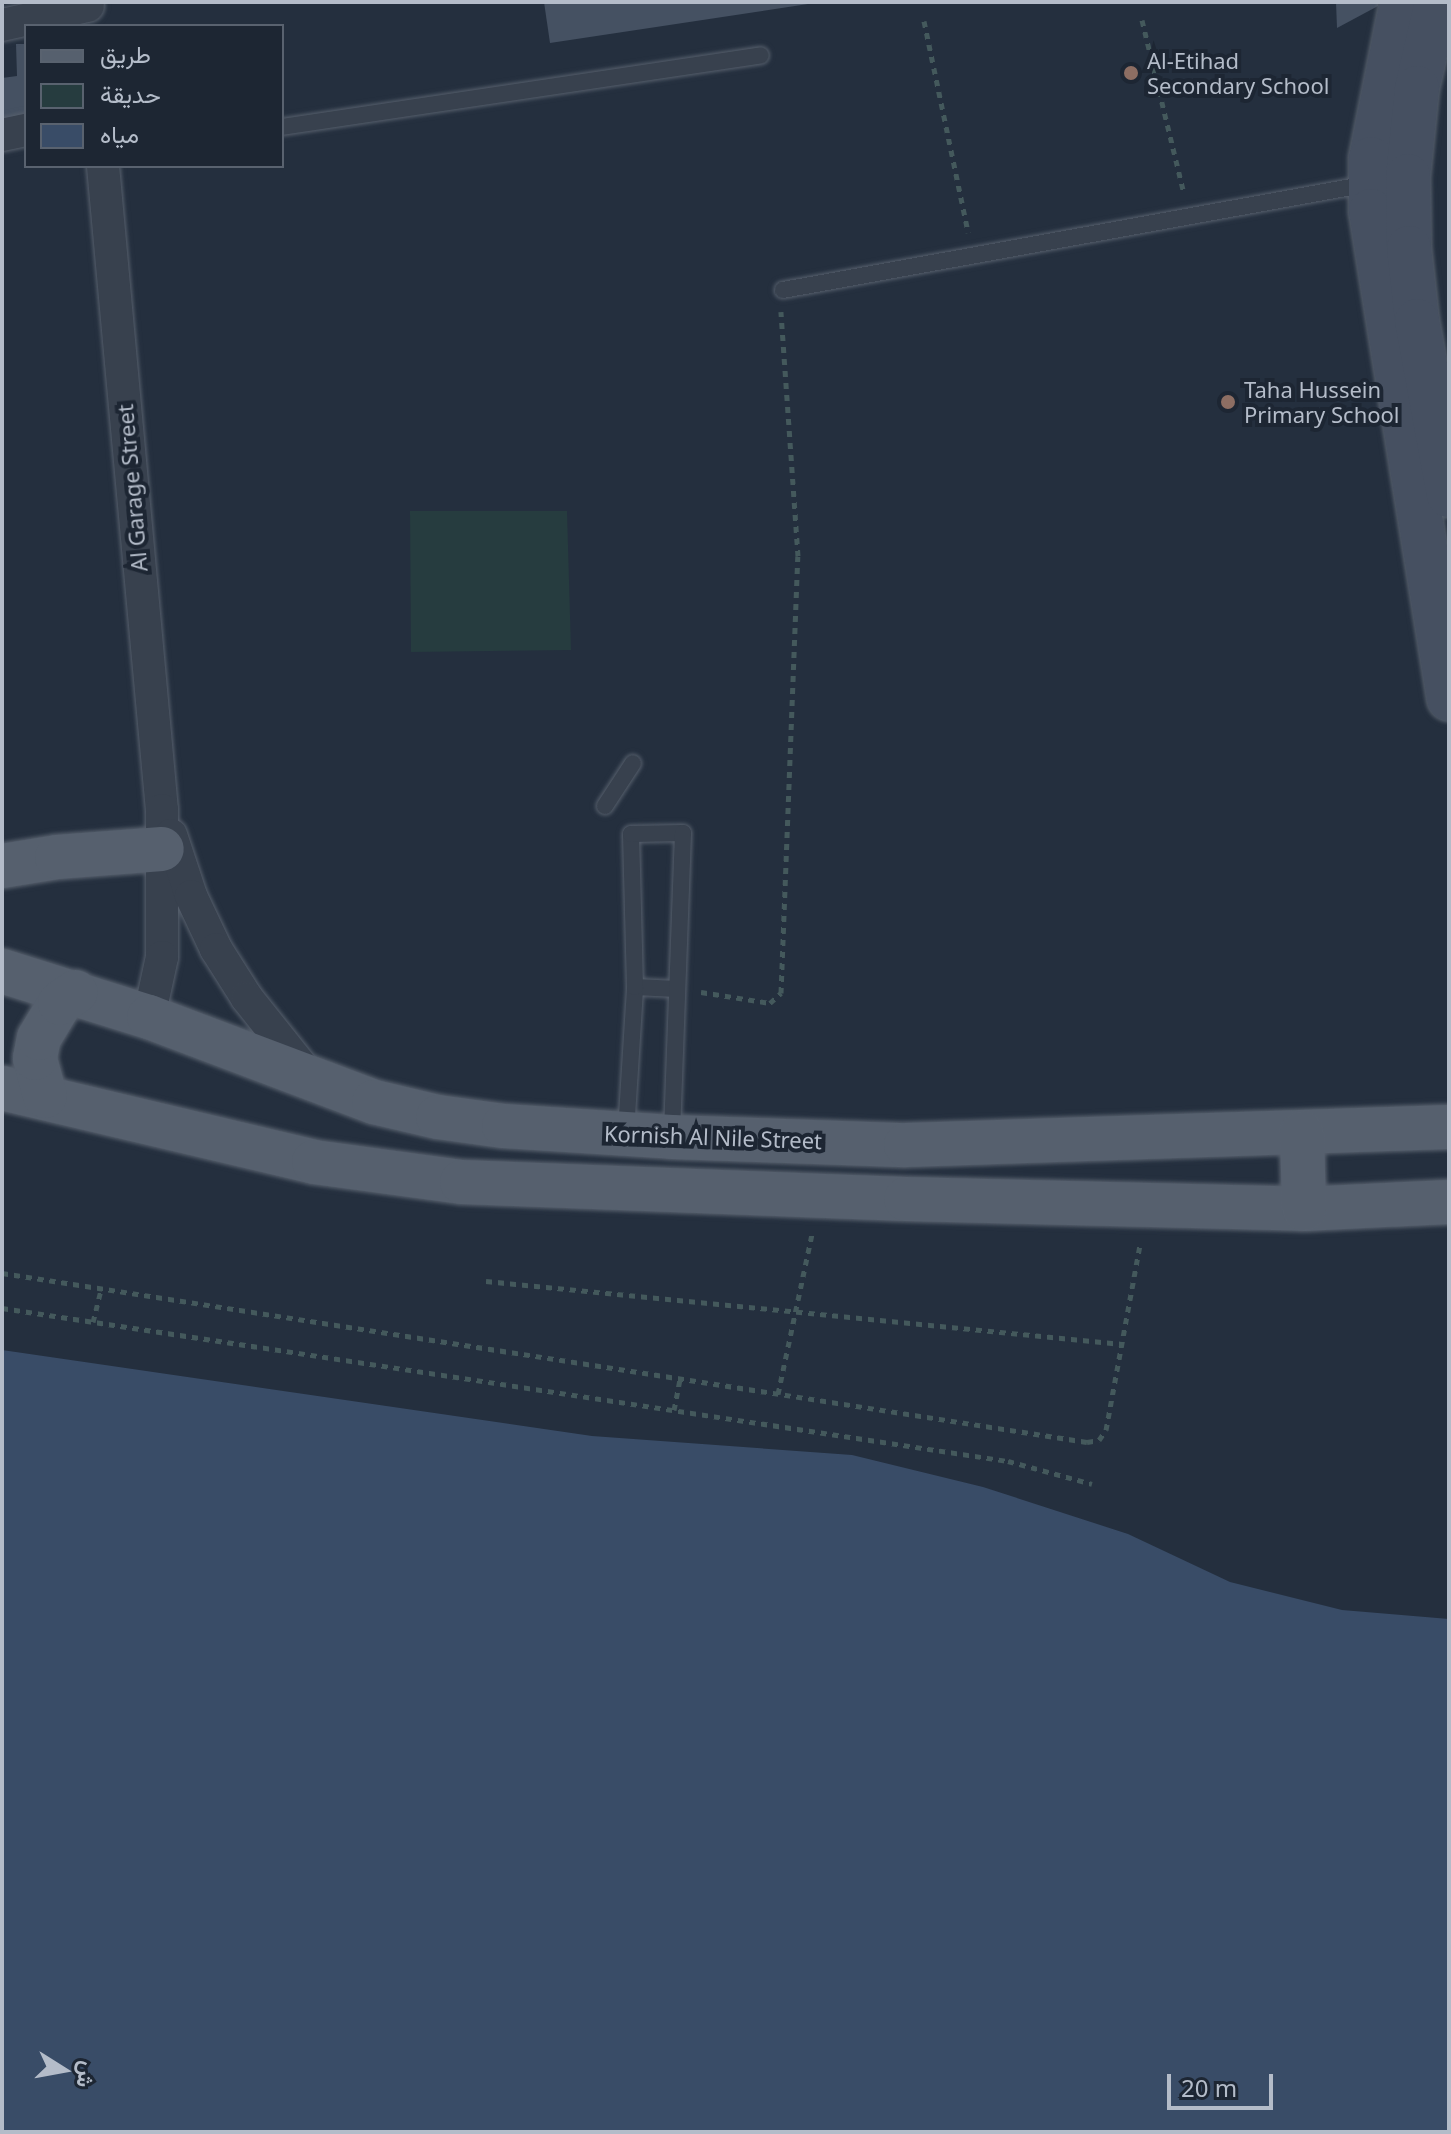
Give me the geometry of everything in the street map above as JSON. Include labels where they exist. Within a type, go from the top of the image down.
[{"type":"main road","points":[[1402,2],[1389,180],[1409,248],[1417,321],[1449,495]]},
{"type":"main road","points":[[1437,2],[1417,88],[1374,238],[1449,699]]},
{"type":"main road","points":[[2,866],[57,857],[162,829]]},
{"type":"main road","name":"Kornish Al Nile Street","points":[[2,971],[149,1017],[374,1102],[438,1117],[672,1137],[906,1145],[1449,1127]]},
{"type":"main road","points":[[45,1096],[35,1058],[39,1038],[60,1003],[76,992]]},
{"type":"main road","points":[[2,1088],[265,1151],[412,1177],[820,1196],[1304,1209],[1449,1202]]},
{"type":"main road","points":[[1302,1133],[1304,1209]]},
{"type":"street","points":[[2,25],[88,11]]},
{"type":"street","points":[[2,135],[24,130]]},
{"type":"street","name":"Al Garage Street","points":[[103,168],[162,829],[162,957],[149,1017]]},
{"type":"street","name":"Al Garage Street","points":[[162,829],[216,949],[247,998],[312,1081]]},
{"type":"lane","points":[[284,127],[761,55]]},
{"type":"lane","points":[[783,290],[1389,180]]},
{"type":"lane","points":[[605,806],[633,763]]},
{"type":"lane","points":[[626,1134],[635,987],[631,834],[683,833],[672,1137]]},
{"type":"lane","points":[[635,987],[677,989]]},
{"type":"path","points":[[1142,20],[1189,216]]},
{"type":"path","points":[[924,21],[973,255]]},
{"type":"path","points":[[677,989],[770,1003],[781,993],[798,556],[780,327],[783,290]]},
{"type":"path","points":[[778,1394],[820,1196]]},
{"type":"path","points":[[2,1273],[1087,1442],[1099,1440],[1106,1430],[1147,1205]]},
{"type":"path","points":[[486,1281],[1122,1344]]},
{"type":"path","points":[[93,1322],[101,1289]]},
{"type":"path","points":[[2,1308],[1008,1461],[1092,1484]]},
{"type":"path","points":[[674,1410],[680,1378]]},
{"type":"green space","points":[[410,511],[567,511],[571,650],[411,652]]},
{"type":"water","points":[[2,1350],[592,1436],[852,1455],[983,1487],[1128,1534],[1230,1582],[1342,1610],[1449,1619],[1449,2132],[2,2132]]},
{"type":"building","points":[[544,2],[808,2],[808,4],[550,43]]},
{"type":"building","points":[[1336,2],[1378,2],[1378,6],[1337,28]]},
{"type":"building","points":[[16,44],[24,44],[24,122],[2,125],[2,78],[17,76]]},
{"type":"place","name":"Al-Etihad Secondary School","points":[[1131,73]]},
{"type":"place","name":"Taha Hussein Primary School","points":[[1228,402]]}]
